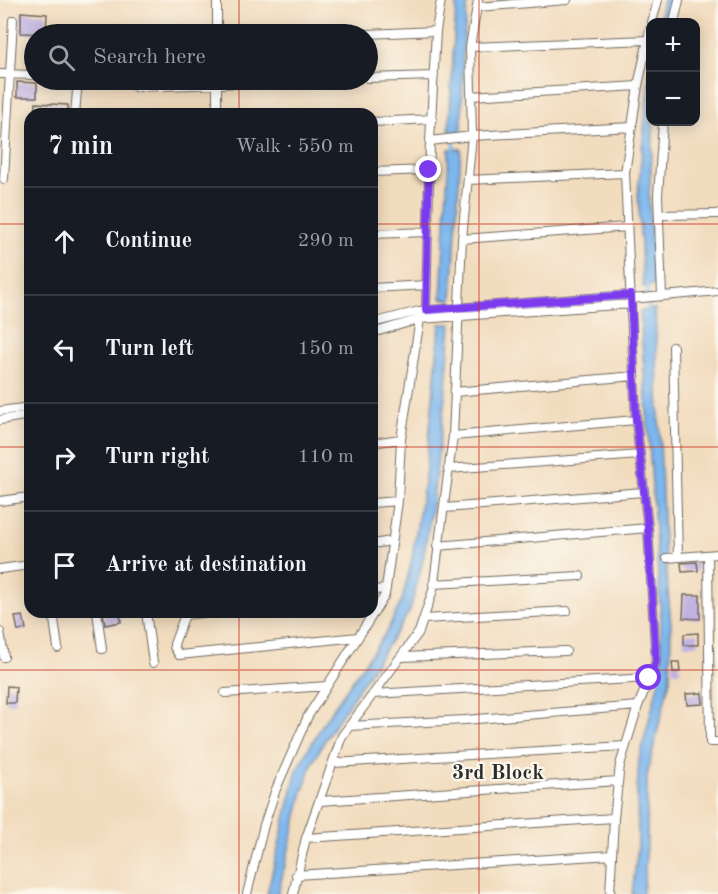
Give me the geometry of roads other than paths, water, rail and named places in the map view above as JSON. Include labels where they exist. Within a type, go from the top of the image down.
[{"type":"street","points":[[217,0],[217,24]]},
{"type":"street","points":[[426,310],[430,141],[436,31],[441,0]]},
{"type":"street","points":[[292,894],[306,838],[342,736],[419,633],[433,584],[453,436],[462,239],[472,136],[470,47],[478,3],[567,0]]},
{"type":"street","points":[[653,18],[658,0]]},
{"type":"street","points":[[675,18],[679,0]]},
{"type":"street","points":[[4,179],[5,74],[14,20]]},
{"type":"street","points":[[378,34],[436,31]]},
{"type":"street","points":[[470,47],[646,40]]},
{"type":"street","points":[[610,894],[618,781],[625,746],[656,662],[648,528],[636,420],[625,173],[646,49]]},
{"type":"street","points":[[5,74],[24,75]]},
{"type":"street","points":[[378,78],[434,76]]},
{"type":"street","points":[[471,96],[638,86]]},
{"type":"street","points":[[76,108],[77,90]]},
{"type":"street","points":[[217,90],[217,108]]},
{"type":"street","points":[[378,122],[432,119]]},
{"type":"street","points":[[659,296],[658,196],[663,126]]},
{"type":"street","points":[[430,141],[472,136],[632,127]]},
{"type":"street","points":[[378,172],[429,170]]},
{"type":"street","points":[[468,180],[625,173]]},
{"type":"street","points":[[658,215],[718,214]]},
{"type":"street","points":[[462,239],[627,227]]},
{"type":"street","points":[[378,234],[428,231]]},
{"type":"street","points":[[378,288],[427,285]]},
{"type":"street","points":[[378,331],[420,319],[458,312],[718,291],[718,297]]},
{"type":"street","points":[[378,322],[426,310],[458,312]]},
{"type":"street","points":[[378,606],[386,589],[398,501],[401,439],[420,319]]},
{"type":"street","points":[[673,347],[678,557]]},
{"type":"street","points":[[454,392],[635,376]]},
{"type":"street","points":[[0,411],[24,408]]},
{"type":"street","points":[[0,420],[24,416]]},
{"type":"street","points":[[453,436],[636,420]]},
{"type":"street","points":[[378,442],[401,439]]},
{"type":"street","points":[[448,469],[640,455]]},
{"type":"street","points":[[445,508],[644,492]]},
{"type":"street","points":[[0,501],[24,498]]},
{"type":"street","points":[[378,503],[398,501]]},
{"type":"street","points":[[437,546],[648,528]]},
{"type":"street","points":[[378,543],[392,541]]},
{"type":"street","points":[[667,558],[718,554]]},
{"type":"street","points":[[708,555],[710,742],[718,742]]},
{"type":"street","points":[[0,569],[24,566]]},
{"type":"street","points":[[433,584],[580,576]]},
{"type":"street","points":[[378,590],[386,589]]},
{"type":"street","points":[[424,619],[567,611]]},
{"type":"street","points":[[54,618],[58,648]]},
{"type":"street","points":[[98,618],[102,649]]},
{"type":"street","points":[[147,618],[153,663]]},
{"type":"street","points":[[184,618],[174,647],[179,655],[358,637]]},
{"type":"street","points":[[247,894],[264,825],[276,789],[308,716],[370,618]]},
{"type":"street","points":[[0,632],[4,657]]},
{"type":"street","points":[[401,657],[566,651]]},
{"type":"street","points":[[373,694],[649,678]]},
{"type":"street","points":[[225,693],[327,686]]},
{"type":"street","points":[[349,726],[465,720],[638,706]]},
{"type":"street","points":[[333,763],[625,746]]},
{"type":"street","points":[[320,801],[618,781]]},
{"type":"street","points":[[306,838],[614,818]]},
{"type":"street","points":[[296,875],[612,855]]},
{"type":"water","points":[[457,0],[468,0],[463,48],[462,131],[449,131],[454,34]]},
{"type":"water","points":[[663,0],[675,0],[671,18],[660,18]]},
{"type":"water","points":[[646,106],[646,126],[654,126],[649,198],[654,285],[643,287],[638,193]]},
{"type":"water","points":[[449,149],[461,149],[452,300],[441,298]]},
{"type":"water","points":[[655,309],[664,545],[671,625],[670,679],[647,775],[647,843],[643,894],[632,894],[638,845],[639,760],[660,676],[661,618],[640,311]]},
{"type":"water","points":[[440,324],[451,324],[445,399],[432,506],[423,560],[410,611],[325,740],[312,764],[303,791],[278,894],[267,894],[297,769],[325,720],[387,631],[402,600],[411,564],[426,469]]},
{"type":"waterway","points":[[454,151],[455,128]]},
{"type":"waterway","points":[[647,285],[649,314]]},
{"type":"district","name":"3rd Block","points":[[498,772]]}]
